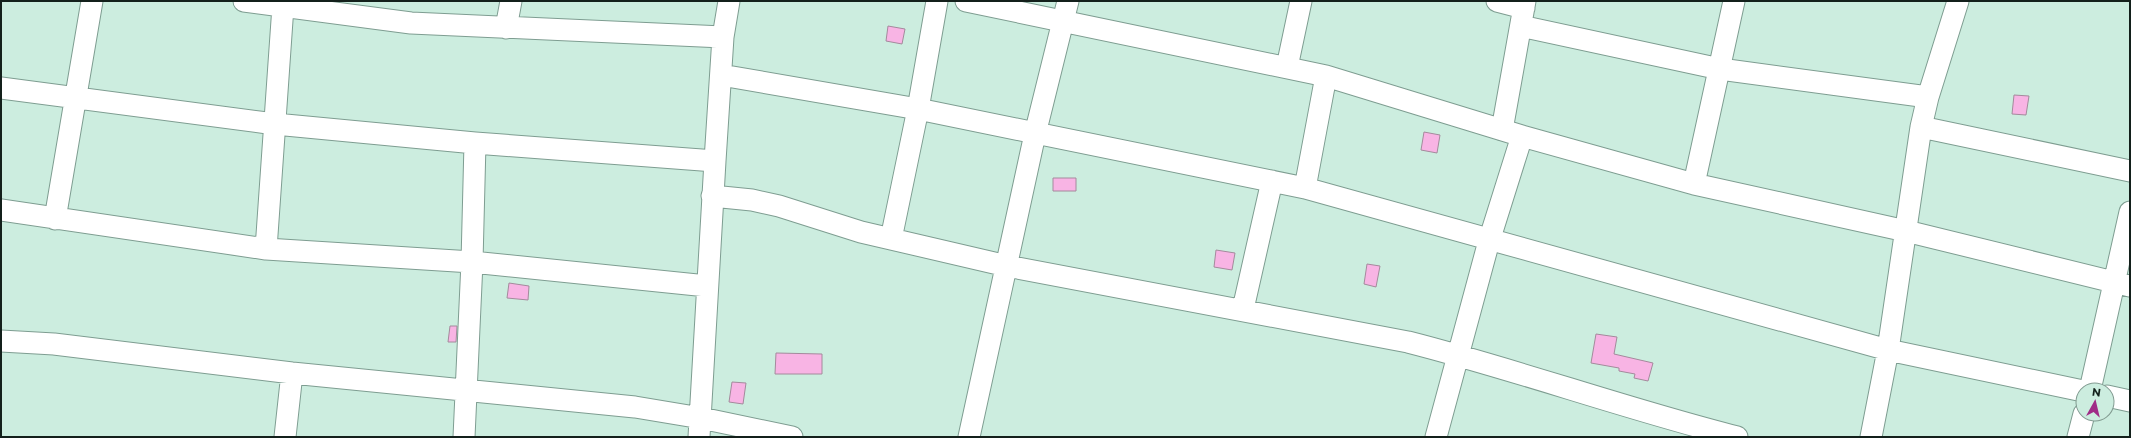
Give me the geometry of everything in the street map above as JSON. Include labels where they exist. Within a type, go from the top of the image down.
[{"type":"street","points":[[55,219],[92,1]]},
{"type":"street","points":[[244,1],[283,6],[315,6],[411,22],[506,28],[724,37]]},
{"type":"street","points":[[506,28],[511,1]]},
{"type":"street","points":[[700,428],[714,161],[724,37],[729,1]]},
{"type":"street","points":[[891,239],[918,109],[937,1]]},
{"type":"street","points":[[966,1],[1326,76],[1522,136],[1694,184],[1906,231],[2122,284]]},
{"type":"street","points":[[969,437],[1035,134],[1068,1]]},
{"type":"street","points":[[1287,67],[1301,1]]},
{"type":"street","points":[[1497,1],[1523,12],[1720,68],[1928,98]]},
{"type":"street","points":[[1694,184],[1734,1]]},
{"type":"street","points":[[1871,437],[1888,350],[1921,127],[1928,98],[1958,1]]},
{"type":"street","points":[[266,248],[283,6]]},
{"type":"street","points":[[1502,130],[1523,12]]},
{"type":"street","points":[[721,75],[918,109],[1305,188],[1888,350],[2075,389]]},
{"type":"street","points":[[1305,188],[1326,76]]},
{"type":"street","points":[[1,88],[75,99],[275,124],[475,143],[714,161]]},
{"type":"street","points":[[1921,127],[2130,171]]},
{"type":"street","points":[[1436,437],[1489,240],[1522,136]]},
{"type":"street","points":[[464,437],[472,262],[475,143]]},
{"type":"street","points":[[1244,309],[1272,181]]},
{"type":"street","points":[[712,196],[752,200],[779,206],[855,230],[1006,266],[1244,309],[1408,342],[1458,355],[1682,423],[1737,437]]},
{"type":"street","points":[[1,210],[55,219],[266,248],[472,262],[707,286]]},
{"type":"street","points":[[2092,382],[2122,284],[2130,212]]},
{"type":"street","points":[[1,341],[54,344],[292,373],[635,407],[700,428],[792,437]]},
{"type":"street","points":[[285,437],[292,373]]},
{"type":"street","points":[[2115,398],[2130,401]]},
{"type":"street","points":[[2078,437],[2082,422]]},
{"type":"building","points":[[888,26],[905,29],[902,44],[886,41]]},
{"type":"building","points":[[2014,95],[2029,96],[2026,115],[2012,114]]},
{"type":"building","points":[[1424,132],[1440,135],[1437,153],[1421,150]]},
{"type":"building","points":[[1053,178],[1076,178],[1076,191],[1053,191]]},
{"type":"building","points":[[1216,250],[1235,253],[1232,270],[1214,267]]},
{"type":"building","points":[[1367,264],[1380,266],[1376,287],[1364,284]]},
{"type":"building","points":[[509,283],[529,286],[528,300],[507,298]]},
{"type":"building","points":[[450,326],[457,326],[456,342],[448,342]]},
{"type":"building","points":[[1596,334],[1617,337],[1614,354],[1653,363],[1648,381],[1634,378],[1635,374],[1619,371],[1619,368],[1591,363]]},
{"type":"building","points":[[776,353],[822,354],[822,374],[775,374]]},
{"type":"building","points":[[732,382],[746,383],[743,404],[729,402]]}]
